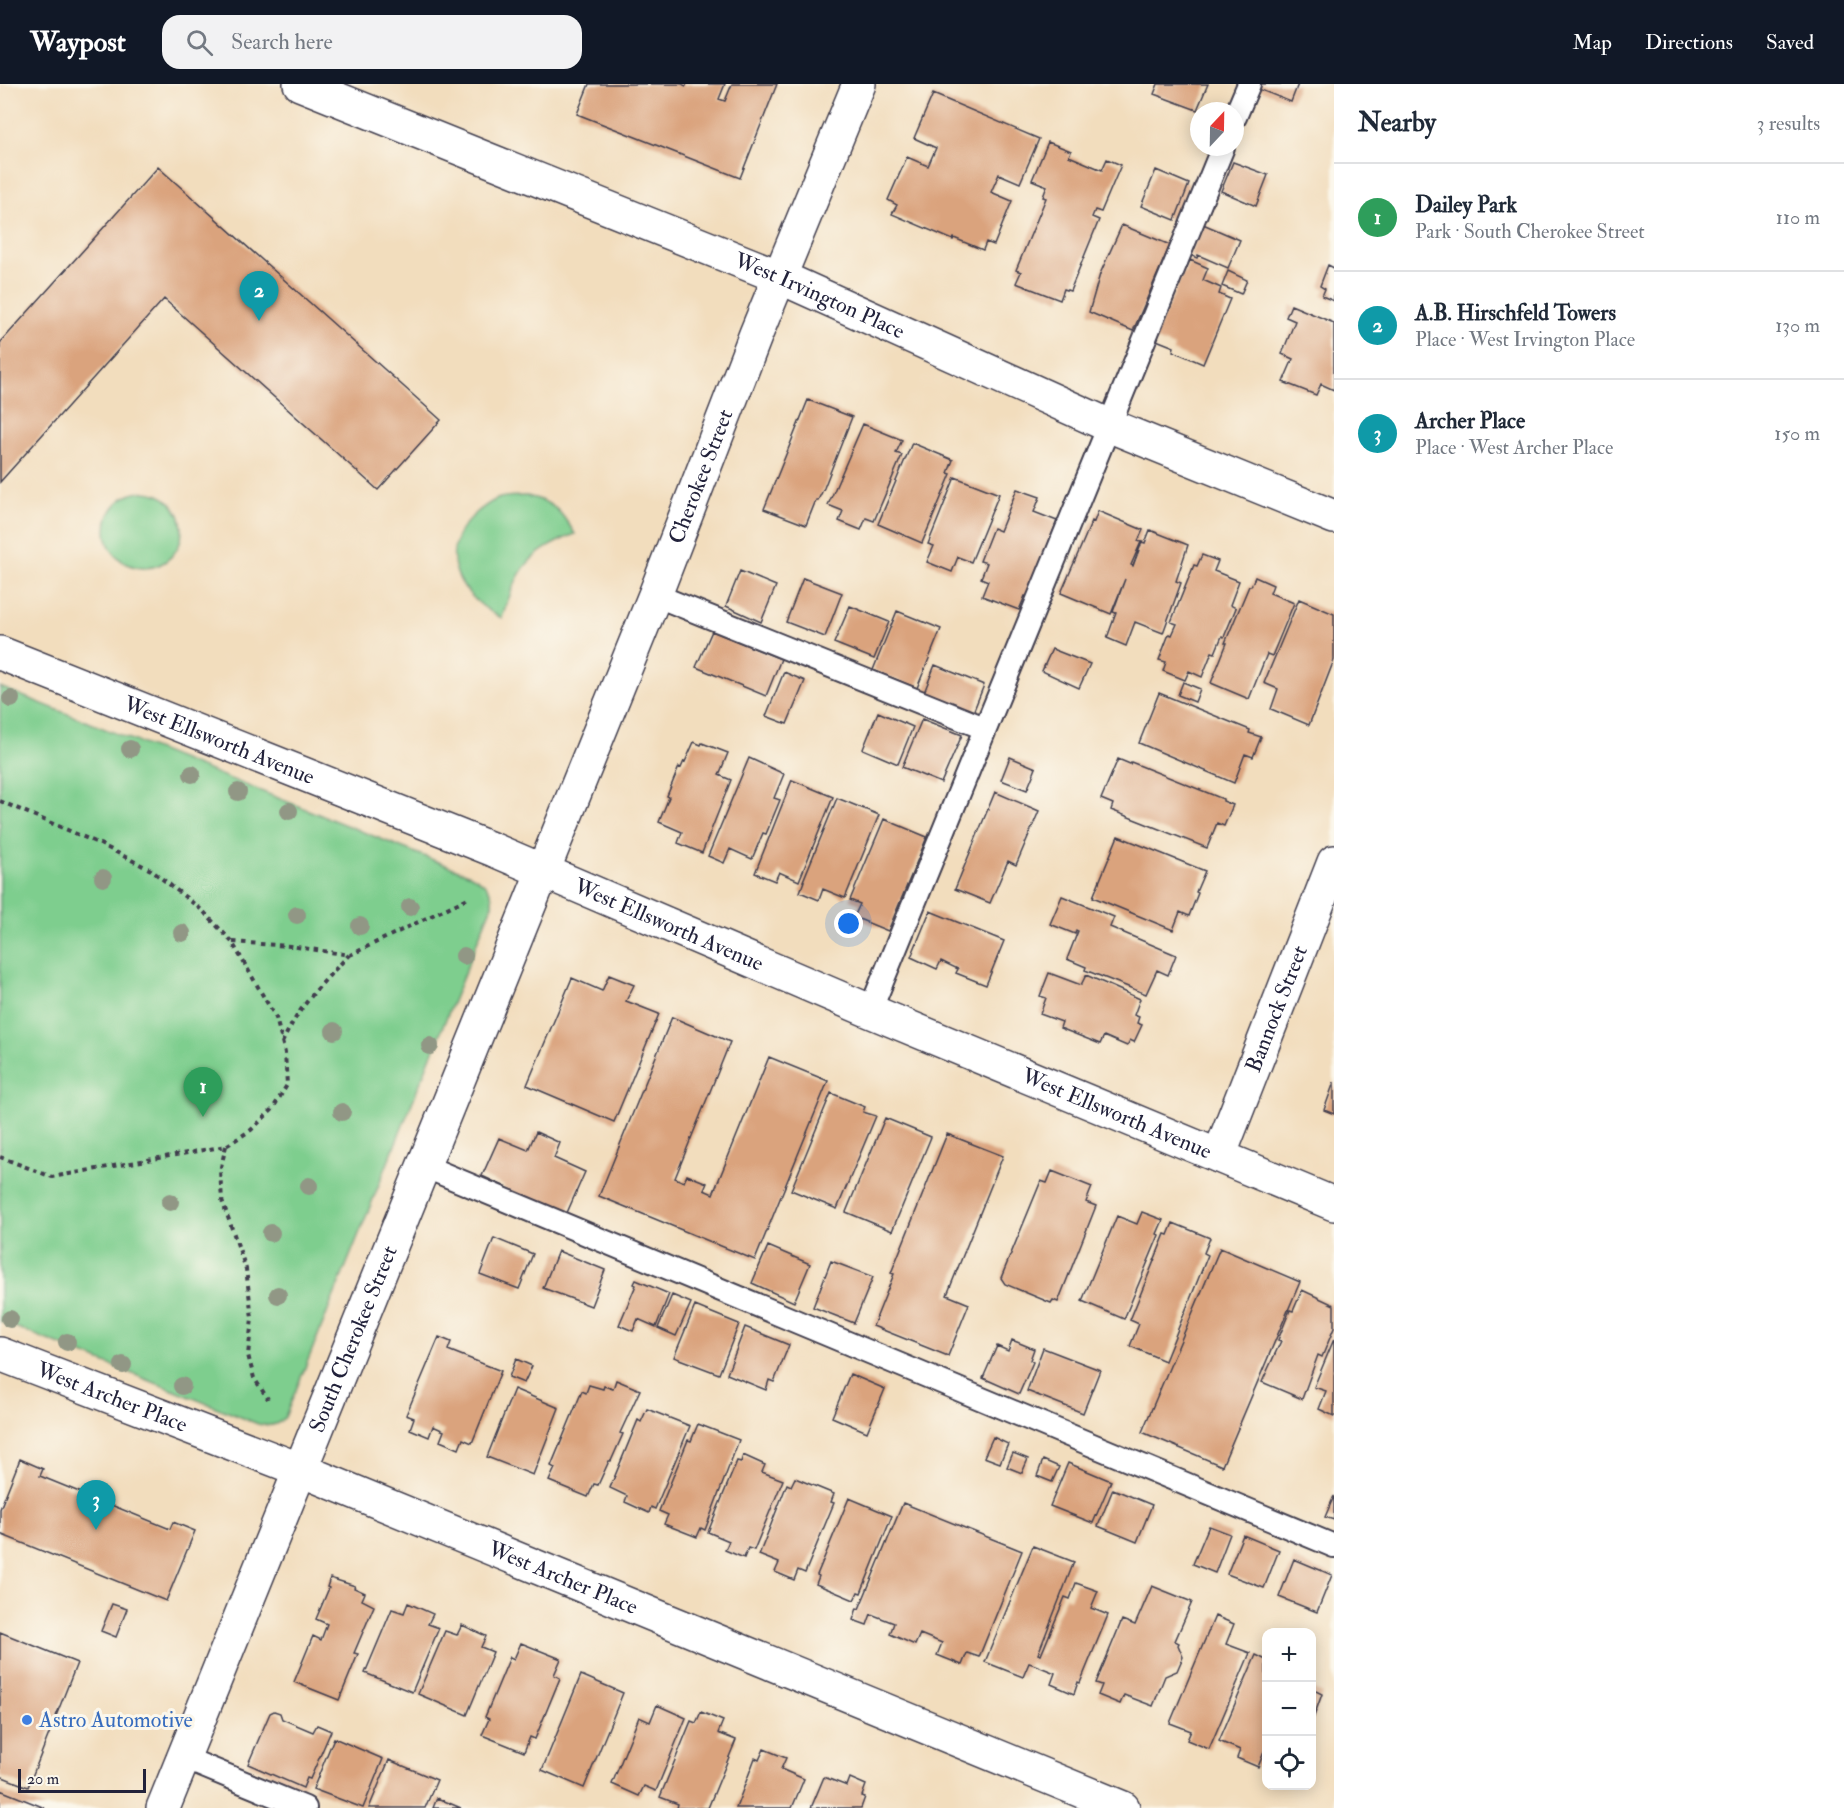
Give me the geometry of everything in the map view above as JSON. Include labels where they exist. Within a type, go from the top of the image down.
[{"type":"street","name":"West Irvington Place","points":[[300,84],[780,277],[1108,425],[1334,518]]},
{"type":"street","name":"Cherokee Street","points":[[542,870],[655,595],[756,334],[859,84]]},
{"type":"street","name":"West Ellsworth Avenue","points":[[0,653],[542,870],[870,1011],[1334,1204]]},
{"type":"street","name":"Bannock Street","points":[[1219,1156],[1333,869]]},
{"type":"street","name":"South Cherokee Street","points":[[164,1808],[542,870]]},
{"type":"street","name":"West Archer Place","points":[[2,1359],[301,1470],[1123,1808]]},
{"type":"lane","points":[[1241,102],[1249,84]]},
{"type":"lane","points":[[870,1011],[1219,156]]},
{"type":"lane","points":[[655,595],[984,728]]},
{"type":"lane","points":[[424,1166],[1334,1546]]},
{"type":"lane","points":[[184,1758],[305,1808]]},
{"type":"path","points":[[0,801],[100,844],[151,870],[203,912],[232,942],[276,1018],[285,1053],[287,1085],[272,1110],[251,1130],[226,1146],[52,1177],[0,1157]]},
{"type":"path","points":[[282,1043],[293,1019],[312,993],[350,955],[468,898]]},
{"type":"path","points":[[232,942],[290,946],[350,955]]},
{"type":"path","points":[[226,1146],[220,1171],[222,1200],[246,1269],[252,1318],[248,1355],[254,1378],[268,1399]]},
{"type":"green space","points":[[137,492],[151,492],[165,498],[176,509],[182,523],[179,545],[171,557],[151,568],[137,568],[123,562],[112,551],[106,537],[106,523],[112,509],[123,498]]},
{"type":"green space","points":[[527,496],[544,501],[556,509],[575,534],[545,549],[526,565],[513,587],[502,618],[487,609],[464,587],[457,574],[454,560],[455,545],[461,530],[485,506],[500,498]]},
{"type":"green space","points":[[0,687],[471,875],[483,883],[491,895],[492,905],[285,1417],[276,1424],[258,1424],[0,1321]]},
{"type":"building","points":[[589,84],[682,84],[686,86],[687,84],[725,84],[719,99],[725,101],[732,84],[777,84],[740,178],[577,114]]},
{"type":"building","points":[[1158,84],[1208,84],[1200,102],[1190,102],[1190,107],[1154,94]]},
{"type":"building","points":[[1257,84],[1298,84],[1291,102],[1256,88]]},
{"type":"building","points":[[933,94],[1039,139],[1020,183],[999,174],[991,192],[1012,201],[994,245],[986,242],[983,250],[892,214],[897,205],[888,200],[907,157],[928,166],[936,148],[914,138]]},
{"type":"building","points":[[1048,142],[1071,151],[1069,156],[1102,170],[1107,159],[1121,165],[1101,212],[1095,210],[1092,217],[1099,220],[1070,291],[1064,289],[1060,300],[1016,283],[1021,272],[1016,270],[1046,198],[1043,197],[1047,186],[1032,180]]},
{"type":"building","points":[[1233,162],[1268,175],[1256,206],[1221,191]]},
{"type":"building","points":[[158,167],[441,420],[378,490],[164,299],[0,482],[0,343]]},
{"type":"building","points":[[1156,170],[1189,184],[1175,220],[1141,206]]},
{"type":"building","points":[[1203,224],[1240,240],[1228,268],[1198,255],[1197,258],[1190,255]]},
{"type":"building","points":[[1122,225],[1170,245],[1133,331],[1089,312],[1100,274]]},
{"type":"building","points":[[1190,260],[1208,268],[1203,280],[1221,288],[1219,294],[1230,299],[1203,364],[1173,351],[1174,347],[1154,339]]},
{"type":"building","points":[[1328,265],[1334,268],[1334,301],[1322,296],[1325,289],[1320,286]]},
{"type":"building","points":[[1228,271],[1247,280],[1241,294],[1222,286]]},
{"type":"building","points":[[1291,305],[1334,323],[1334,390],[1321,384],[1316,395],[1283,382],[1293,359],[1282,354],[1295,321],[1286,317]]},
{"type":"building","points":[[808,400],[852,417],[824,488],[816,500],[806,525],[764,509]]},
{"type":"building","points":[[863,424],[902,440],[896,453],[902,455],[874,521],[866,518],[861,530],[839,521],[843,511],[828,505]]},
{"type":"building","points":[[912,443],[953,460],[948,473],[951,474],[922,543],[878,524]]},
{"type":"building","points":[[955,477],[999,494],[971,562],[958,557],[952,572],[927,562],[934,546],[928,544]]},
{"type":"building","points":[[1017,489],[1040,497],[1034,512],[1057,521],[1028,597],[1025,596],[1019,610],[982,596],[988,581],[981,578],[987,563],[980,561],[993,528],[1000,531]]},
{"type":"building","points":[[1098,511],[1143,530],[1138,541],[1141,542],[1131,565],[1133,566],[1142,542],[1145,543],[1150,530],[1188,545],[1176,581],[1181,583],[1163,633],[1135,622],[1126,646],[1107,638],[1116,613],[1113,612],[1125,579],[1111,614],[1061,593]]},
{"type":"building","points":[[1202,555],[1218,561],[1214,571],[1239,581],[1230,605],[1236,608],[1224,637],[1222,636],[1215,653],[1212,652],[1202,677],[1189,671],[1185,680],[1163,671],[1166,662],[1159,660],[1169,634],[1172,635],[1177,624],[1171,622],[1194,565],[1197,566]]},
{"type":"building","points":[[740,571],[776,586],[761,622],[726,606]]},
{"type":"building","points":[[1255,577],[1273,585],[1270,593],[1294,603],[1272,656],[1267,654],[1249,699],[1211,683],[1227,643],[1225,643]]},
{"type":"building","points":[[803,578],[842,593],[825,637],[786,622]]},
{"type":"building","points":[[1299,599],[1334,614],[1334,660],[1309,725],[1271,709],[1278,689],[1264,683]]},
{"type":"building","points":[[850,606],[889,622],[874,659],[834,643]]},
{"type":"building","points":[[897,611],[941,629],[917,688],[873,670]]},
{"type":"building","points":[[712,631],[781,659],[766,696],[696,667]]},
{"type":"building","points":[[1052,649],[1090,664],[1079,688],[1042,671]]},
{"type":"building","points":[[935,665],[984,685],[972,715],[923,695]]},
{"type":"building","points":[[784,672],[805,681],[787,724],[766,716]]},
{"type":"building","points":[[1183,682],[1200,689],[1195,702],[1178,695]]},
{"type":"building","points":[[1159,693],[1250,730],[1249,733],[1261,737],[1253,757],[1245,754],[1234,783],[1139,743]]},
{"type":"building","points":[[878,712],[913,727],[898,764],[863,749]]},
{"type":"building","points":[[922,719],[962,735],[941,783],[902,767]]},
{"type":"building","points":[[694,742],[728,753],[719,775],[731,780],[702,853],[678,843],[682,832],[659,822],[679,767],[681,768],[685,762]]},
{"type":"building","points":[[1010,757],[1036,768],[1027,790],[1001,780]]},
{"type":"building","points":[[749,758],[784,774],[774,798],[780,800],[766,834],[763,833],[752,859],[730,849],[724,863],[708,856]]},
{"type":"building","points":[[1118,759],[1130,764],[1131,762],[1233,805],[1224,826],[1217,823],[1207,848],[1111,810],[1113,804],[1101,799]]},
{"type":"building","points":[[792,780],[833,797],[799,881],[779,872],[775,881],[755,873]]},
{"type":"building","points":[[995,792],[1039,811],[1016,865],[1008,861],[990,903],[955,889]]},
{"type":"building","points":[[837,798],[879,815],[845,898],[823,889],[819,900],[800,892]]},
{"type":"building","points":[[884,819],[927,837],[888,931],[854,917],[860,904],[850,900]]},
{"type":"building","points":[[1118,836],[1205,871],[1189,916],[1180,912],[1173,930],[1093,897]]},
{"type":"building","points":[[1062,896],[1114,917],[1110,927],[1176,955],[1168,975],[1157,970],[1146,994],[1085,970],[1086,967],[1067,959],[1078,931],[1076,930],[1075,934],[1050,924]]},
{"type":"building","points":[[930,911],[1004,941],[986,985],[956,973],[958,969],[941,961],[937,969],[911,957]]},
{"type":"building","points":[[1049,973],[1081,985],[1086,975],[1140,999],[1134,1015],[1139,1017],[1137,1023],[1142,1025],[1134,1042],[1130,1040],[1127,1046],[1104,1036],[1100,1044],[1060,1028],[1062,1022],[1040,1014],[1046,998],[1040,996]]},
{"type":"building","points":[[609,975],[634,985],[626,1001],[659,1014],[614,1122],[527,1085],[572,978],[602,991]]},
{"type":"building","points":[[672,1017],[730,1042],[675,1178],[684,1182],[687,1175],[707,1183],[704,1190],[713,1194],[769,1057],[828,1081],[755,1260],[599,1196]]},
{"type":"building","points":[[1334,1082],[1334,1114],[1324,1110]]},
{"type":"building","points":[[831,1093],[865,1107],[863,1112],[876,1116],[837,1209],[791,1190]]},
{"type":"building","points":[[885,1118],[931,1137],[892,1231],[846,1212]]},
{"type":"building","points":[[536,1132],[560,1143],[554,1158],[585,1172],[566,1215],[503,1188],[504,1186],[482,1176],[499,1138],[528,1150]]},
{"type":"building","points":[[947,1134],[1003,1156],[947,1295],[969,1304],[948,1356],[873,1326],[894,1274],[891,1273]]},
{"type":"building","points":[[1052,1171],[1092,1187],[1086,1202],[1096,1206],[1058,1302],[1053,1300],[1051,1303],[1005,1284],[1001,1278],[1041,1181],[1047,1183]]},
{"type":"building","points":[[1142,1212],[1163,1220],[1124,1319],[1082,1301],[1117,1216],[1137,1224]]},
{"type":"building","points":[[1173,1223],[1210,1238],[1204,1253],[1208,1255],[1165,1361],[1130,1346],[1139,1324],[1130,1320],[1165,1234],[1168,1235]]},
{"type":"building","points":[[494,1238],[533,1254],[519,1289],[480,1274]]},
{"type":"building","points":[[768,1246],[810,1264],[794,1302],[752,1283]]},
{"type":"building","points":[[1220,1248],[1300,1282],[1222,1466],[1142,1432]]},
{"type":"building","points":[[558,1251],[605,1270],[591,1306],[543,1288]]},
{"type":"building","points":[[831,1261],[873,1277],[854,1323],[813,1307]]},
{"type":"building","points":[[636,1280],[669,1294],[656,1327],[638,1319],[633,1331],[619,1325]]},
{"type":"building","points":[[1302,1290],[1334,1305],[1334,1328],[1322,1357],[1318,1355],[1302,1399],[1262,1382],[1281,1341],[1278,1340],[1290,1310],[1293,1311]]},
{"type":"building","points":[[672,1295],[691,1303],[676,1336],[658,1328]]},
{"type":"building","points":[[695,1306],[739,1324],[719,1374],[674,1357]]},
{"type":"building","points":[[745,1327],[789,1345],[774,1382],[769,1380],[766,1390],[727,1374]]},
{"type":"building","points":[[439,1337],[451,1342],[448,1350],[501,1371],[472,1443],[463,1439],[459,1449],[440,1441],[444,1431],[433,1426],[429,1437],[410,1429],[414,1418],[406,1415]]},
{"type":"building","points":[[1334,1339],[1334,1416],[1319,1409],[1326,1391],[1314,1387]]},
{"type":"building","points":[[1012,1340],[1034,1349],[1030,1360],[1033,1362],[1019,1394],[983,1378],[997,1346],[1008,1351]]},
{"type":"building","points":[[1043,1348],[1100,1370],[1083,1413],[1027,1391]]},
{"type":"building","points":[[516,1359],[532,1366],[524,1383],[509,1377]]},
{"type":"building","points":[[850,1374],[885,1389],[867,1432],[832,1417]]},
{"type":"building","points":[[616,1380],[640,1390],[620,1433],[623,1434],[598,1485],[594,1484],[588,1497],[549,1481],[555,1468],[551,1466],[582,1391],[586,1393],[589,1385],[613,1389]]},
{"type":"building","points":[[514,1389],[559,1408],[533,1475],[487,1457]]},
{"type":"building","points":[[647,1409],[690,1426],[655,1509],[651,1507],[649,1513],[625,1502],[627,1496],[610,1488],[638,1420],[641,1422]]},
{"type":"building","points":[[698,1424],[739,1440],[705,1530],[701,1528],[697,1537],[664,1524],[668,1515],[659,1511],[688,1440],[691,1441]]},
{"type":"building","points":[[993,1437],[1008,1444],[1000,1463],[984,1457]]},
{"type":"building","points":[[1013,1453],[1028,1459],[1022,1473],[1007,1467]]},
{"type":"building","points":[[743,1455],[765,1465],[762,1472],[783,1480],[754,1550],[748,1548],[744,1558],[725,1550],[729,1541],[708,1532],[737,1461],[741,1462]]},
{"type":"building","points":[[20,1459],[43,1469],[40,1476],[170,1529],[173,1522],[195,1531],[166,1601],[0,1534],[0,1509]]},
{"type":"building","points":[[1043,1460],[1059,1467],[1052,1482],[1037,1476]]},
{"type":"building","points":[[1068,1463],[1111,1481],[1093,1523],[1050,1506]]},
{"type":"building","points":[[795,1478],[834,1494],[831,1502],[834,1503],[805,1573],[798,1570],[794,1580],[775,1572],[779,1563],[759,1555],[787,1484],[791,1486]]},
{"type":"building","points":[[1113,1489],[1152,1505],[1137,1542],[1098,1526]]},
{"type":"building","points":[[1334,1496],[1334,1520],[1325,1517]]},
{"type":"building","points":[[849,1498],[892,1516],[861,1593],[858,1592],[854,1600],[816,1584],[819,1576],[817,1575]]},
{"type":"building","points":[[903,1503],[1022,1551],[979,1657],[967,1653],[962,1665],[937,1655],[942,1643],[920,1634],[915,1645],[890,1634],[894,1623],[871,1614],[867,1625],[853,1620]]},
{"type":"building","points":[[1209,1526],[1230,1534],[1215,1573],[1193,1564]]},
{"type":"building","points":[[1243,1535],[1279,1550],[1264,1588],[1227,1574]]},
{"type":"building","points":[[1033,1546],[1074,1562],[1038,1654],[1041,1655],[1065,1597],[1070,1599],[1076,1583],[1098,1591],[1091,1608],[1108,1615],[1074,1694],[1051,1684],[1055,1673],[1035,1665],[1029,1663],[1023,1677],[985,1662]]},
{"type":"building","points":[[1294,1559],[1332,1575],[1317,1612],[1279,1597]]},
{"type":"building","points":[[330,1578],[355,1586],[354,1588],[365,1593],[362,1600],[374,1606],[354,1653],[358,1654],[339,1700],[294,1682],[313,1636],[321,1640],[327,1624],[316,1619],[329,1588],[327,1587]]},
{"type":"building","points":[[1152,1586],[1192,1602],[1175,1641],[1179,1643],[1183,1657],[1177,1671],[1165,1676],[1153,1706],[1124,1695],[1120,1704],[1098,1695],[1102,1685],[1096,1683],[1122,1620],[1135,1625]]},
{"type":"building","points":[[408,1603],[433,1614],[428,1624],[439,1628],[412,1692],[365,1673],[392,1609],[404,1613]]},
{"type":"building","points":[[112,1604],[127,1609],[116,1637],[101,1631]]},
{"type":"building","points":[[1215,1616],[1234,1624],[1226,1644],[1250,1653],[1209,1749],[1187,1740],[1191,1731],[1170,1723]]},
{"type":"building","points":[[462,1625],[486,1636],[481,1647],[493,1652],[467,1715],[418,1694],[445,1631],[457,1635]]},
{"type":"building","name":"Astro Automotive","points":[[0,1632],[77,1663],[28,1787],[0,1776]]},
{"type":"building","points":[[521,1643],[561,1659],[554,1675],[560,1678],[535,1739],[530,1737],[524,1752],[482,1735],[489,1719],[485,1717],[510,1657],[514,1659]]},
{"type":"building","points":[[1256,1655],[1262,1658],[1262,1757],[1258,1767],[1237,1758],[1240,1750],[1219,1741]]},
{"type":"building","points":[[581,1675],[623,1693],[584,1788],[542,1770]]},
{"type":"building","points":[[1316,1691],[1322,1694],[1316,1711]]},
{"type":"building","points":[[657,1705],[686,1718],[656,1791],[644,1786],[639,1796],[612,1784],[639,1717],[650,1722]]},
{"type":"building","points":[[274,1711],[280,1713],[282,1719],[313,1732],[317,1725],[331,1731],[310,1779],[307,1778],[303,1788],[248,1764],[270,1713]]},
{"type":"building","points":[[701,1712],[723,1721],[718,1733],[736,1740],[708,1808],[677,1808],[678,1804],[660,1797],[691,1721],[696,1723]]},
{"type":"building","points":[[334,1738],[383,1759],[363,1808],[313,1789]]},
{"type":"building","points":[[764,1749],[786,1758],[781,1769],[804,1779],[792,1808],[736,1808],[755,1758],[759,1760]]},
{"type":"building","points":[[389,1760],[437,1780],[425,1808],[369,1808]]},
{"type":"building","points":[[824,1777],[847,1786],[850,1778],[866,1785],[861,1808],[811,1808]]},
{"type":"building","points":[[0,1790],[45,1808],[0,1808]]},
{"type":"building","points":[[437,1798],[461,1808],[433,1808]]},
{"type":"place","name":"A.B. Hirschfeld Towers","points":[[259,321]]},
{"type":"place","name":"Dailey Park","points":[[203,1117]]},
{"type":"place","name":"Archer Place","points":[[96,1530]]},
{"type":"place","name":"Astro Automotive","points":[[27,1720]]}]
